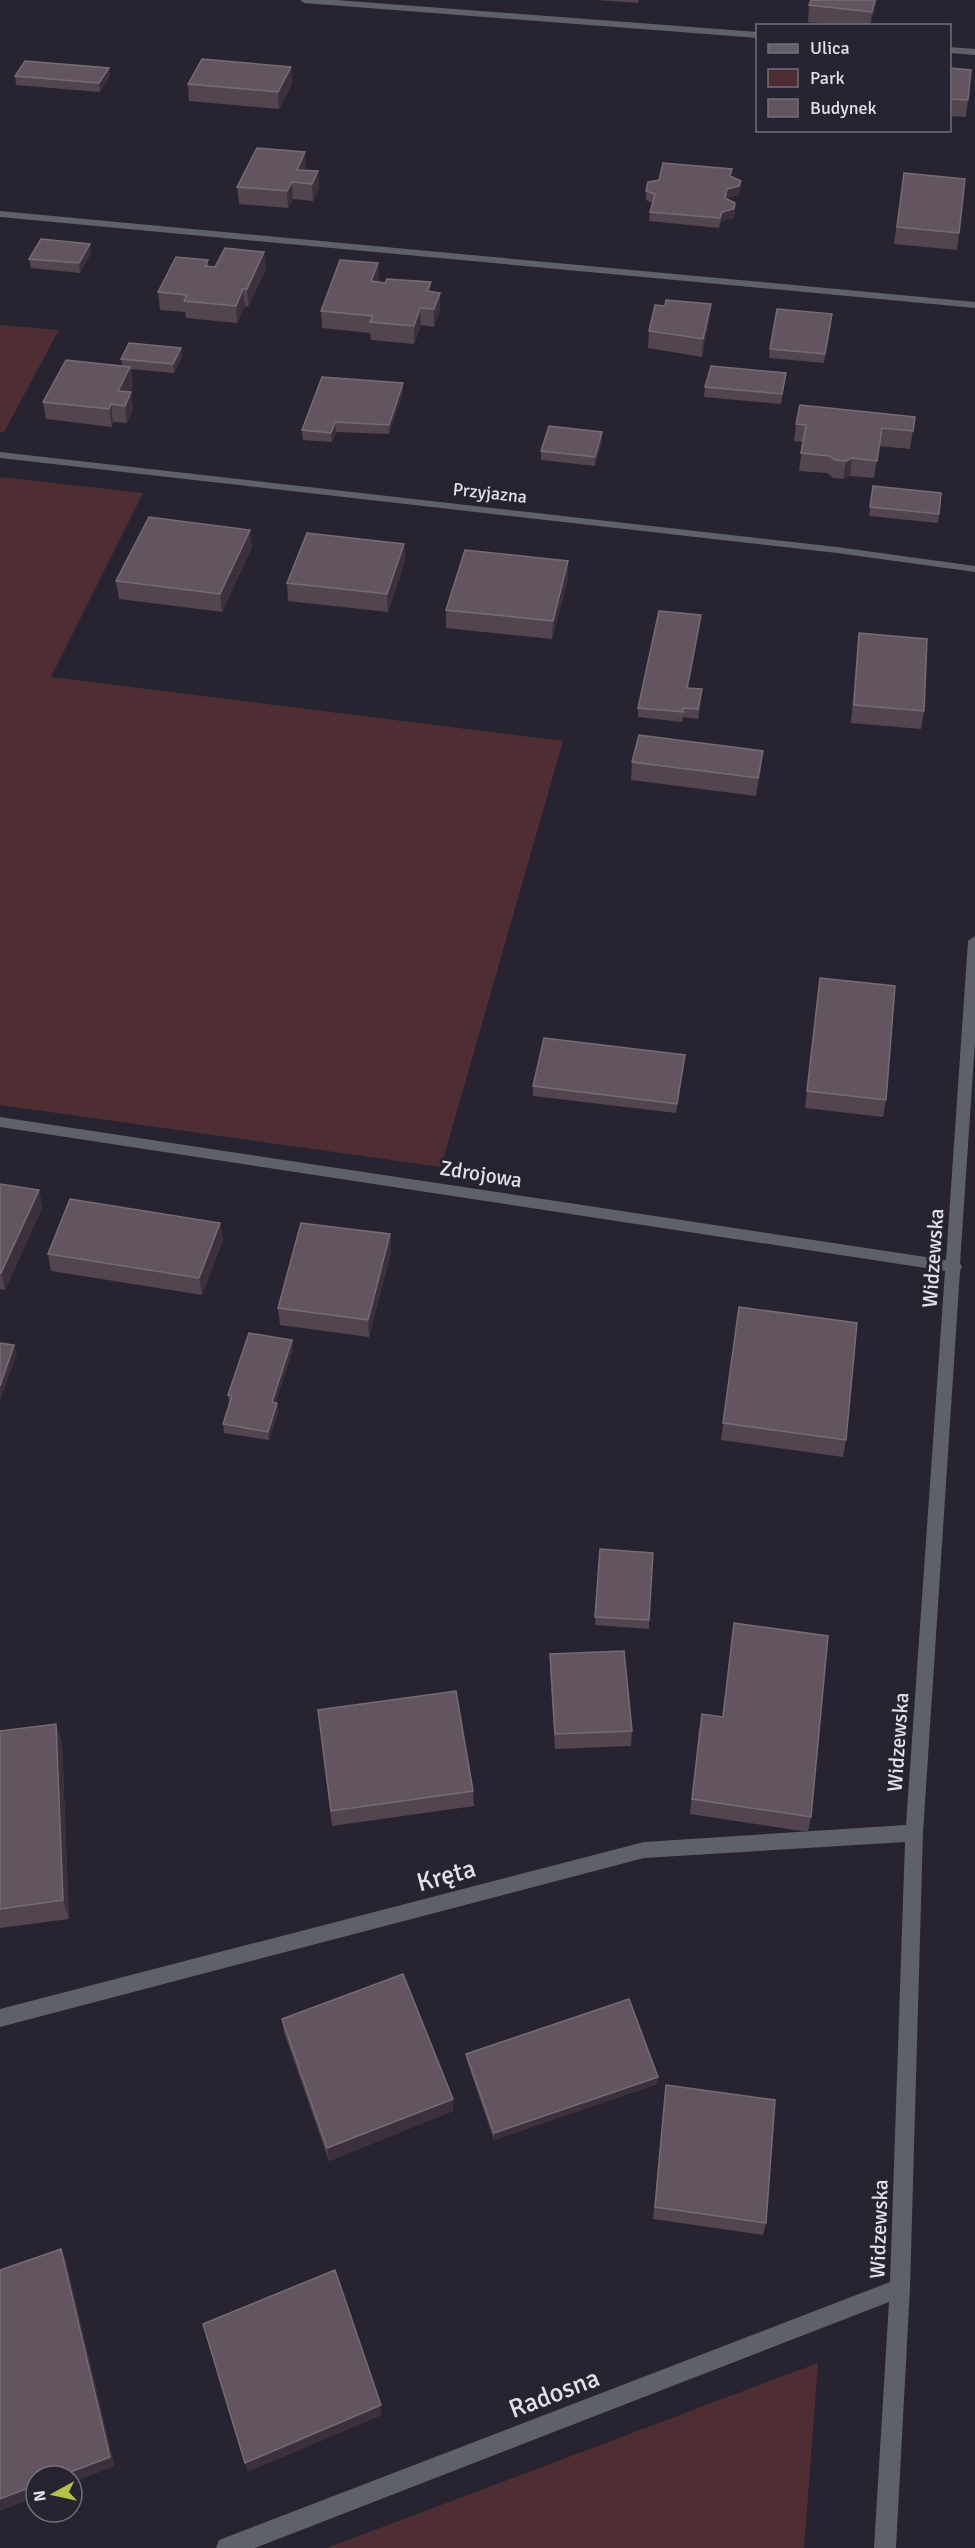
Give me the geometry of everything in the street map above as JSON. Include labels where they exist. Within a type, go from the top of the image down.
[{"type":"street","points":[[304,0],[756,35]]},
{"type":"street","points":[[951,50],[975,52]]},
{"type":"street","points":[[0,214],[975,306]]},
{"type":"street","name":"Przyjazna","points":[[0,455],[837,550],[975,569]]},
{"type":"street","name":"Widzewska","points":[[885,2548],[900,2288],[914,1833],[955,1267],[975,940]]},
{"type":"street","name":"Zdrojowa","points":[[0,1122],[955,1267]]},
{"type":"street","name":"Kręta","points":[[0,2018],[644,1850],[914,1833]]},
{"type":"street","name":"Radosna","points":[[227,2548],[900,2288]]},
{"type":"green space","points":[[0,325],[59,330],[4,432],[0,432]]},
{"type":"green space","points":[[0,477],[143,493],[51,677],[563,741],[441,1167],[0,1105]]},
{"type":"green space","points":[[818,2363],[804,2548],[327,2548]]},
{"type":"building","points":[[811,0],[875,0],[872,12],[809,5]]},
{"type":"building","points":[[202,59],[291,67],[278,92],[188,84]]},
{"type":"building","points":[[25,61],[109,68],[99,83],[15,76]]},
{"type":"building","points":[[951,68],[971,70],[968,100],[951,99]]},
{"type":"building","points":[[257,148],[305,152],[297,170],[318,171],[312,184],[292,182],[287,191],[237,187]]},
{"type":"building","points":[[663,163],[732,169],[730,176],[741,181],[739,186],[727,189],[725,198],[735,203],[734,209],[722,212],[720,218],[650,212],[655,194],[646,191],[648,182],[659,180]]},
{"type":"building","points":[[904,173],[965,179],[959,233],[897,227]]},
{"type":"building","points":[[41,239],[90,244],[79,263],[29,259]]},
{"type":"building","points":[[225,248],[264,252],[247,289],[243,289],[236,306],[184,301],[187,295],[158,292],[176,257],[208,260],[205,266],[215,267]]},
{"type":"building","points":[[340,260],[378,263],[371,281],[385,283],[387,279],[431,282],[427,291],[440,293],[434,309],[420,308],[414,326],[370,322],[373,316],[321,311]]},
{"type":"building","points":[[666,300],[711,304],[703,339],[649,331],[655,305],[665,306]]},
{"type":"building","points":[[777,309],[832,314],[825,354],[770,349]]},
{"type":"building","points":[[129,343],[181,348],[173,364],[121,359]]},
{"type":"building","points":[[66,360],[130,367],[118,391],[131,392],[125,406],[111,404],[109,409],[43,402]]},
{"type":"building","points":[[711,366],[786,373],[782,394],[705,387]]},
{"type":"building","points":[[322,377],[403,383],[389,425],[335,422],[331,433],[302,430]]},
{"type":"building","points":[[800,405],[915,417],[913,431],[882,428],[877,461],[852,458],[846,461],[835,460],[829,456],[801,453],[806,425],[796,424]]},
{"type":"building","points":[[549,426],[602,432],[595,457],[541,451]]},
{"type":"building","points":[[873,486],[941,493],[939,514],[870,507]]},
{"type":"building","points":[[149,517],[250,530],[220,594],[116,581]]},
{"type":"building","points":[[307,533],[404,544],[387,594],[287,583]]},
{"type":"building","points":[[465,550],[568,561],[553,621],[446,610]]},
{"type":"building","points":[[659,611],[701,615],[687,688],[702,689],[698,709],[683,708],[683,712],[638,708]]},
{"type":"building","points":[[859,633],[927,639],[924,711],[854,705]]},
{"type":"building","points":[[639,735],[763,751],[758,778],[632,762]]},
{"type":"building","points":[[820,978],[895,986],[886,1100],[807,1091]]},
{"type":"building","points":[[544,1038],[685,1055],[677,1104],[533,1086]]},
{"type":"building","points":[[0,1184],[39,1190],[1,1273],[0,1273]]},
{"type":"building","points":[[70,1199],[220,1223],[199,1278],[48,1254]]},
{"type":"building","points":[[301,1223],[390,1234],[368,1320],[278,1308]]},
{"type":"building","points":[[739,1307],[857,1323],[846,1440],[723,1423]]},
{"type":"building","points":[[249,1333],[292,1340],[272,1402],[277,1403],[268,1432],[223,1424],[232,1396],[228,1395]]},
{"type":"building","points":[[0,1343],[14,1345],[0,1386]]},
{"type":"building","points":[[600,1549],[653,1553],[649,1620],[595,1617]]},
{"type":"building","points":[[734,1623],[828,1636],[811,1817],[692,1799],[702,1714],[723,1717]]},
{"type":"building","points":[[624,1651],[632,1731],[555,1734],[550,1654]]},
{"type":"building","points":[[456,1691],[473,1791],[331,1811],[318,1710]]},
{"type":"building","points":[[56,1724],[63,1900],[0,1909],[0,1731]]},
{"type":"building","points":[[403,1974],[453,2099],[327,2148],[282,2019]]},
{"type":"building","points":[[629,1999],[658,2077],[494,2133],[466,2054]]},
{"type":"building","points":[[666,2085],[775,2100],[766,2223],[655,2207]]},
{"type":"building","points":[[61,2249],[110,2457],[84,2467],[84,2464],[24,2464],[24,2490],[0,2499],[0,2270]]},
{"type":"building","points":[[335,2270],[381,2405],[245,2463],[203,2324]]}]
